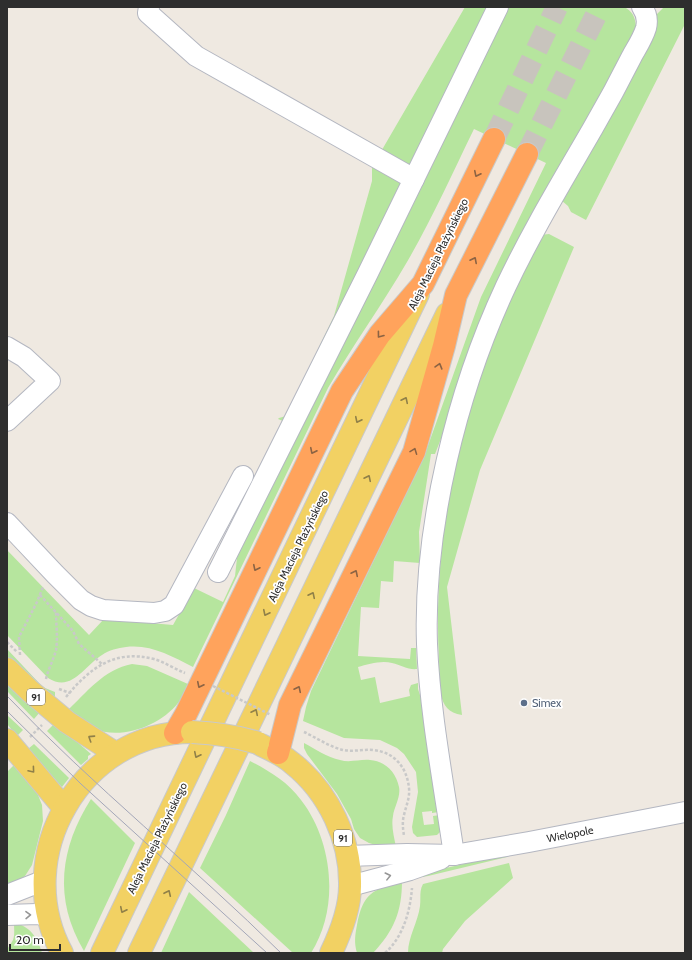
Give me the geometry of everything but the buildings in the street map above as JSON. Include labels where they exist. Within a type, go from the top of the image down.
[{"type":"highway","name":"Aleja Macieja Płażyńskiego","points":[[423,284],[494,139]]},
{"type":"highway","points":[[278,753],[290,705],[414,452],[444,346],[456,294],[527,154]]},
{"type":"highway","points":[[183,732],[192,702],[342,391],[380,334],[423,284]]},
{"type":"main road","name":"Aleja Macieja Płażyńskiego","points":[[102,953],[423,284]]},
{"type":"main road","points":[[140,953],[456,294]]},
{"type":"main road","name":"91","points":[[13,662],[30,691],[67,722],[115,753]]},
{"type":"main road","name":"91","points":[[62,953],[48,916],[45,898],[45,880],[46,862],[50,843],[64,808],[81,784],[96,768],[115,753],[144,740],[183,732],[212,733],[232,736],[258,743],[278,753],[293,763],[318,790],[337,821],[347,856],[350,886],[348,906],[336,950]]},
{"type":"main road","points":[[7,740],[64,808]]},
{"type":"street","points":[[149,7],[148,13],[196,56],[414,179]]},
{"type":"street","points":[[218,572],[498,7]]},
{"type":"street","points":[[454,855],[435,726],[429,676],[427,642],[428,600],[432,552],[436,518],[449,453],[462,401],[477,356],[497,306],[543,212],[612,95],[645,30],[647,18],[642,7]]},
{"type":"street","points":[[7,347],[24,357],[50,382],[7,421]]},
{"type":"street","points":[[7,523],[55,574],[90,606],[103,610],[154,613],[165,611],[174,605],[181,596],[243,476]]},
{"type":"street","name":"Wielopole","points":[[350,886],[410,870],[454,855],[685,812]]},
{"type":"street","name":"Wielopole","points":[[347,856],[407,854],[454,855]]},
{"type":"street","points":[[7,895],[45,880]]},
{"type":"street","points":[[7,915],[36,914],[48,916]]},
{"type":"path","points":[[13,662],[19,637],[42,588],[55,574]]},
{"type":"path","points":[[40,595],[73,632],[79,644],[102,664]]},
{"type":"path","points":[[45,683],[49,666],[56,649],[56,612]]},
{"type":"path","points":[[65,699],[91,672],[102,664],[113,659],[134,655],[155,660],[189,675]]},
{"type":"path","points":[[213,686],[271,715]]},
{"type":"path","points":[[28,738],[45,722]]},
{"type":"path","points":[[304,732],[342,750],[373,750],[384,752],[401,764],[408,777],[410,791],[404,815],[404,838]]},
{"type":"path","points":[[388,952],[399,936],[407,916],[411,900],[412,883]]},
{"type":"green space","points":[[465,7],[490,7],[339,320],[287,418],[283,421],[278,419],[286,416],[334,316],[372,181],[372,167]]},
{"type":"green space","points":[[508,7],[624,7],[633,14],[636,26],[606,92],[458,395],[435,454],[431,454],[419,532],[420,563],[394,561],[393,582],[381,581],[379,608],[361,607],[358,656],[410,659],[411,648],[416,648],[417,669],[411,669],[384,662],[358,667],[361,680],[375,677],[380,703],[410,696],[409,690],[411,685],[418,683],[418,689],[424,707],[439,812],[422,812],[424,825],[434,824],[433,816],[440,815],[441,831],[437,835],[417,837],[413,833],[412,827],[418,792],[416,772],[404,754],[397,748],[380,740],[344,738],[303,721],[311,691],[425,454],[481,297],[546,163],[474,129],[416,246],[328,388],[193,667],[169,655],[152,649],[144,647],[126,647],[105,653],[71,680],[56,682],[48,678],[7,635],[7,550],[89,635],[104,619],[173,625],[194,588],[223,602],[235,576],[239,540],[492,33]]},
{"type":"green space","points":[[664,7],[685,7],[685,24],[586,220],[571,212],[568,206],[561,200],[657,14]]},
{"type":"green space","points":[[549,234],[574,247],[480,470],[447,587],[462,715],[453,713],[447,708],[443,702],[440,685],[438,620],[439,580],[448,500],[465,421],[489,345],[540,235]]},
{"type":"green space","points":[[7,649],[40,684],[55,692],[55,700],[7,658]]},
{"type":"green space","points":[[132,664],[147,666],[188,684],[178,703],[161,718],[139,729],[115,733],[104,732],[93,728],[67,711],[104,676]]},
{"type":"green space","points":[[7,683],[40,712],[34,719],[7,691]]},
{"type":"green space","points":[[7,715],[23,730],[17,736],[7,724]]},
{"type":"green space","points":[[55,723],[91,754],[81,765],[47,731]]},
{"type":"green space","points":[[304,743],[335,759],[348,761],[375,761],[389,768],[398,782],[399,787],[398,798],[392,820],[396,847],[379,846],[360,838],[337,794],[307,754],[304,748]]},
{"type":"green space","points":[[34,744],[69,778],[62,787],[28,749]]},
{"type":"green space","points":[[250,761],[278,778],[296,794],[312,816],[320,835],[326,855],[329,875],[329,896],[326,916],[320,935],[311,953],[293,953],[200,868]]},
{"type":"green space","points":[[15,764],[36,790],[42,805],[43,821],[32,865],[25,876],[8,887],[7,772]]},
{"type":"green space","points":[[91,799],[135,843],[84,951],[74,932],[68,912],[64,893],[64,874],[72,836]]},
{"type":"green space","points":[[511,853],[507,857],[428,876],[422,877],[420,874]]},
{"type":"green space","points":[[509,863],[513,878],[465,921],[443,949],[442,953],[408,953],[408,947],[419,912],[423,884]]},
{"type":"green space","points":[[402,881],[402,892],[398,911],[386,937],[373,953],[357,953],[355,942],[356,929],[359,914],[366,899],[376,890]]},
{"type":"green space","points":[[189,892],[254,953],[161,953]]},
{"type":"green space","points":[[14,923],[29,930],[36,938],[42,953],[7,953],[8,948],[14,938]]},
{"type":"tunnel","points":[[494,139],[557,7]]},
{"type":"tunnel","points":[[527,154],[600,7]]},
{"type":"tram line","points":[[7,696],[40,730],[108,794],[247,920],[281,953]]},
{"type":"tram line","points":[[7,711],[81,784],[267,953]]},
{"type":"place","name":"Simex","points":[[524,703]]}]
